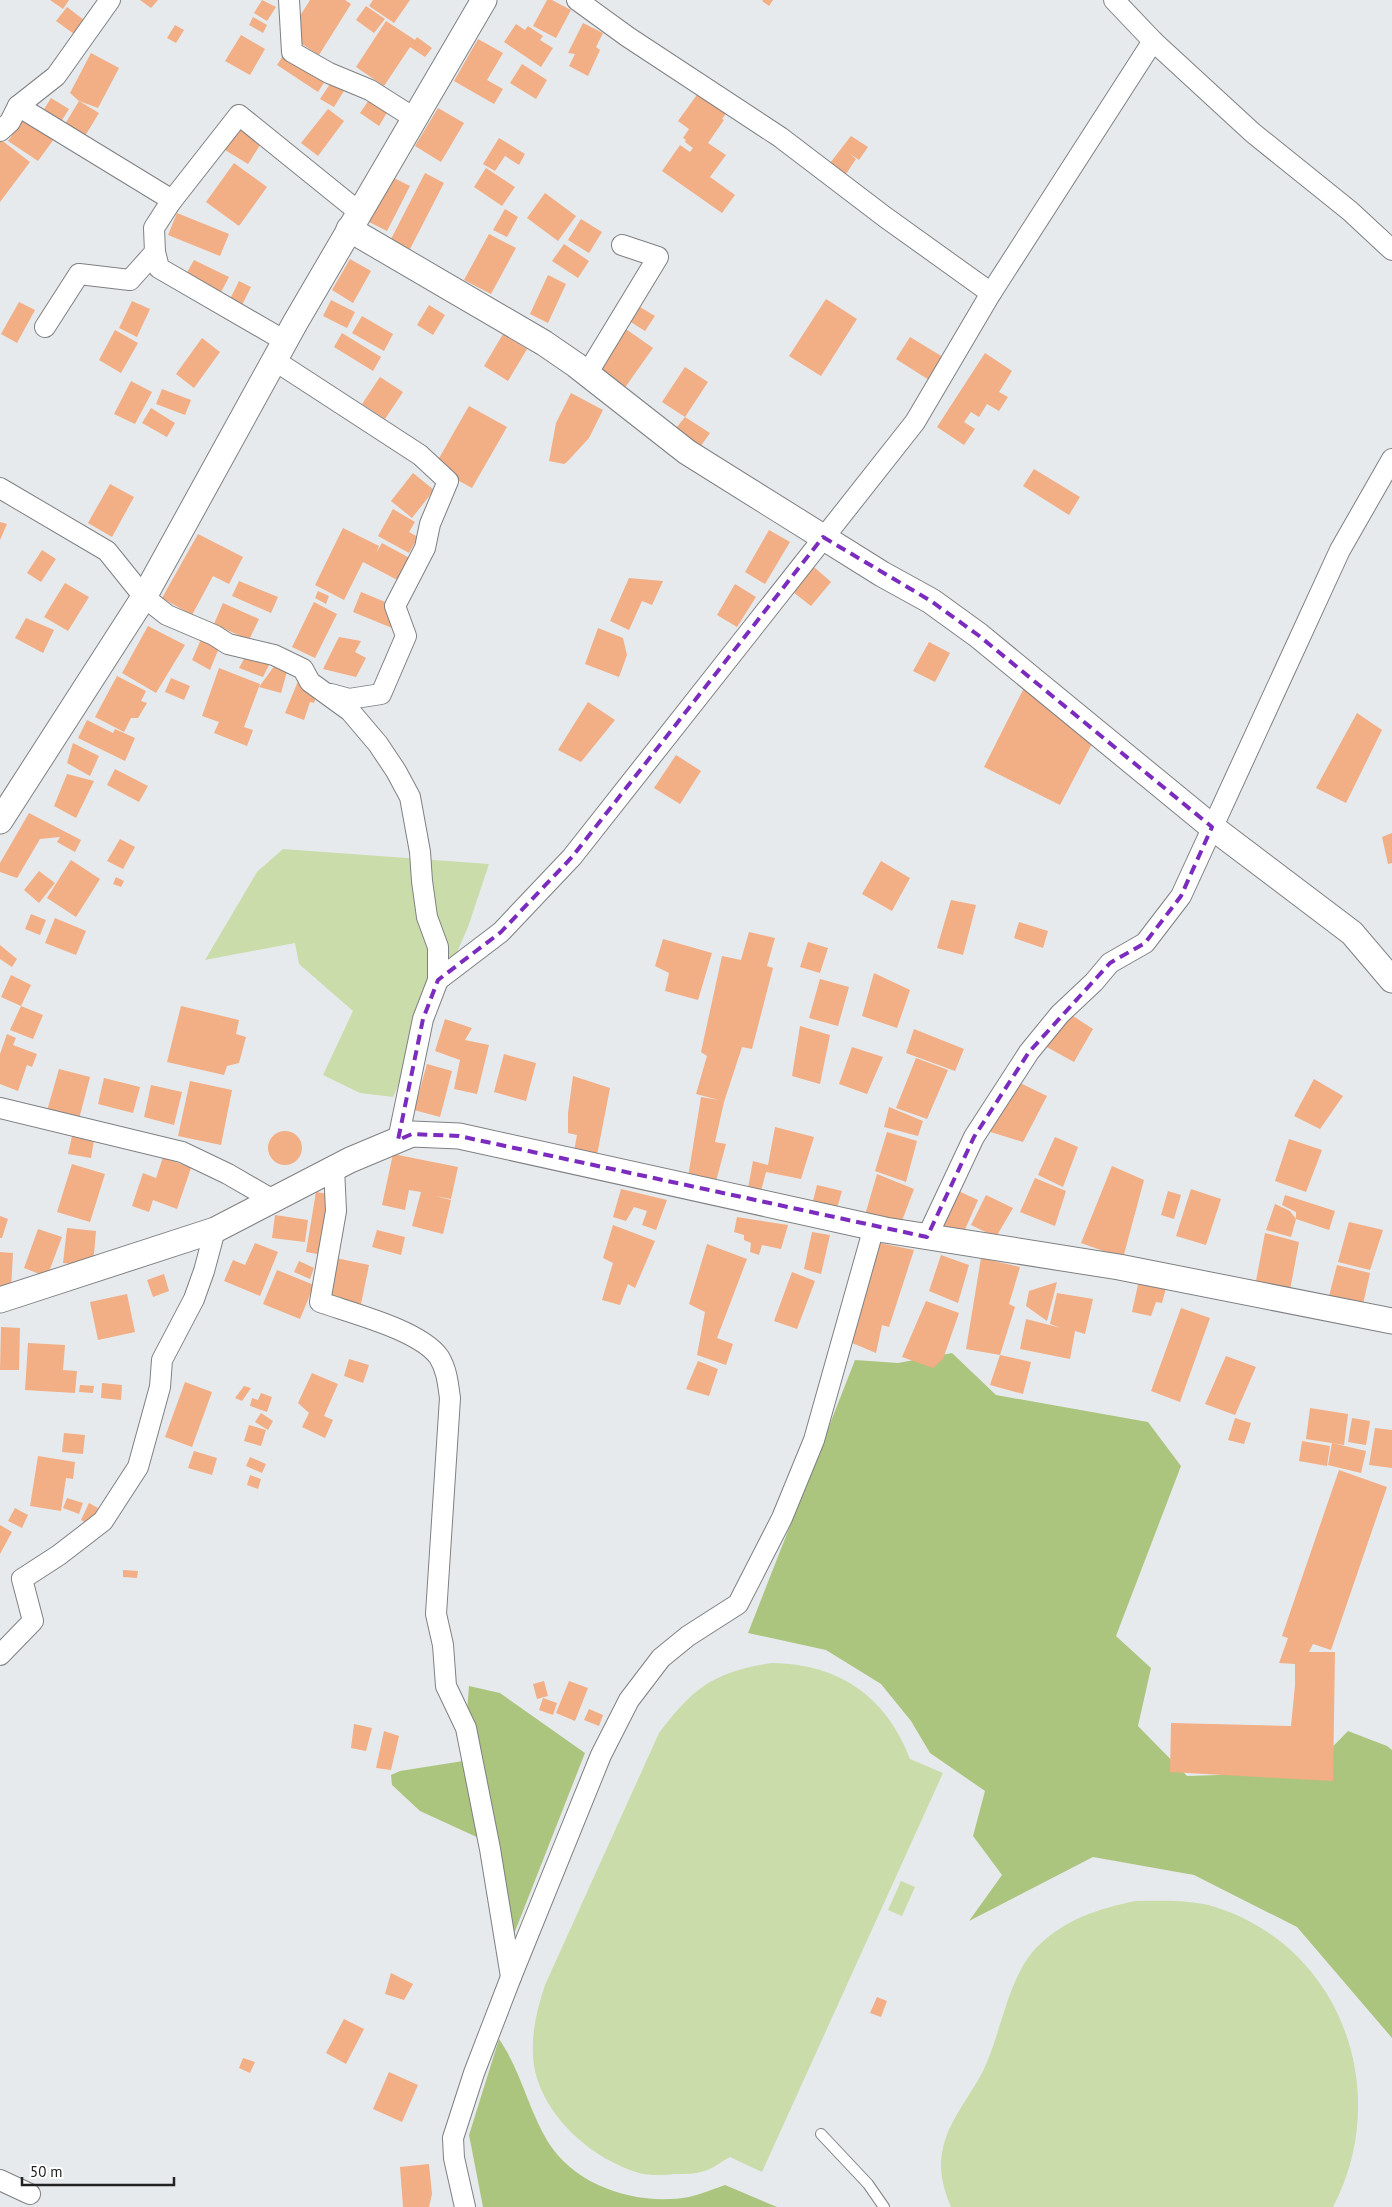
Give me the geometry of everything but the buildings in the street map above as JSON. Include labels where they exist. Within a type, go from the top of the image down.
[{"type":"street","points":[[0,131],[10,122],[18,106],[56,76],[110,0]]},
{"type":"street","points":[[289,0],[292,52],[329,73],[370,90],[414,118]]},
{"type":"street","points":[[0,821],[144,597],[279,351],[484,0]]},
{"type":"street","points":[[577,0],[628,37],[780,136],[884,217],[991,293]]},
{"type":"street","points":[[1114,0],[1153,41],[1253,133],[1350,211],[1392,250]]},
{"type":"street","points":[[438,980],[501,932],[572,857],[915,422],[991,293],[1153,41]]},
{"type":"street","points":[[18,106],[172,200],[170,203]]},
{"type":"street","points":[[324,692],[349,699],[381,694],[406,636],[395,606],[425,548],[430,524],[448,482],[420,455],[279,351],[159,268],[155,252],[154,228],[170,203],[239,115],[354,221],[544,343],[687,452],[823,538],[931,601],[978,635],[1212,827],[1352,933],[1392,980]]},
{"type":"street","points":[[587,374],[658,257],[622,245]]},
{"type":"street","points":[[45,328],[79,274],[130,280],[155,252]]},
{"type":"street","points":[[927,1237],[974,1137],[1029,1052],[1060,1014],[1094,982],[1110,963],[1145,943],[1181,896],[1340,550],[1392,460]]},
{"type":"street","points":[[0,488],[107,551],[144,597],[167,615],[214,634],[228,644],[274,654],[303,669],[310,682],[350,711],[378,744],[410,797],[420,852],[427,917],[438,947],[438,980],[423,1019],[398,1140]]},
{"type":"street","points":[[0,1108],[182,1152],[236,1178],[274,1200]]},
{"type":"street","points":[[0,1300],[215,1230],[334,1168],[412,1134],[459,1136],[874,1227],[1119,1267],[1392,1321]]},
{"type":"street","points":[[334,1168],[336,1211],[320,1302],[389,1326],[420,1341],[438,1356],[447,1375],[450,1398],[436,1614],[443,1645],[446,1686],[466,1728],[490,1850],[511,1977]]},
{"type":"street","points":[[465,2207],[454,2158],[453,2138],[474,2073],[511,1977],[601,1755],[629,1700],[661,1658],[688,1636],[738,1604],[782,1518],[814,1440],[874,1227]]},
{"type":"street","points":[[0,1655],[33,1621],[22,1579],[59,1555],[103,1521],[138,1467],[160,1387],[162,1360],[194,1299],[215,1230]]},
{"type":"street","points":[[0,2180],[30,2194]]},
{"type":"lane","points":[[821,2134],[868,2184],[884,2207]]},
{"type":"highlighted area","points":[[823,537],[931,601],[978,635],[1212,827],[1181,896],[1145,943],[1110,963],[1029,1052],[974,1137],[927,1237],[459,1136],[412,1134],[398,1140],[423,1019],[438,980],[501,932],[572,857]]},
{"type":"green space","points":[[283,849],[489,864],[468,927],[393,1097],[360,1093],[323,1075],[353,1011],[299,964],[295,943],[205,960],[257,872]]},
{"type":"green space","points":[[952,1353],[996,1395],[1148,1422],[1181,1466],[1116,1636],[1151,1668],[1138,1726],[1187,1776],[1308,1772],[1348,1731],[1387,1746],[1392,1750],[1392,2038],[1297,1927],[1194,1875],[1093,1857],[969,1921],[1002,1875],[973,1836],[985,1791],[930,1753],[911,1721],[881,1684],[826,1650],[748,1633],[855,1360],[898,1363]]},
{"type":"green space","points":[[772,1663],[796,1665],[818,1670],[839,1677],[857,1688],[873,1701],[888,1718],[900,1737],[910,1759],[943,1773],[762,2172],[730,2157],[711,2169],[698,2173],[648,2175],[639,2173],[622,2167],[589,2148],[561,2121],[550,2105],[541,2089],[533,2060],[534,2027],[539,2006],[545,1985],[659,1733],[683,1704],[707,1684],[735,1671]]},
{"type":"green space","points":[[469,1686],[500,1693],[585,1753],[512,1939],[494,1845],[420,1811],[392,1785],[391,1775],[400,1771],[463,1761]]},
{"type":"green space","points":[[901,1881],[915,1887],[902,1916],[888,1910]]},
{"type":"green space","points":[[1135,1901],[1190,1902],[1221,1909],[1264,1930],[1299,1958],[1326,1993],[1345,2032],[1356,2075],[1358,2119],[1350,2164],[1333,2207],[951,2207],[941,2171],[946,2138],[955,2118],[990,2056],[1012,1990],[1027,1960],[1048,1937],[1071,1922],[1095,1912]]},
{"type":"green space","points":[[499,2039],[507,2051],[548,2142],[560,2158],[591,2182],[610,2190],[649,2199],[689,2197],[725,2185],[777,2207],[483,2207],[469,2135]]}]
